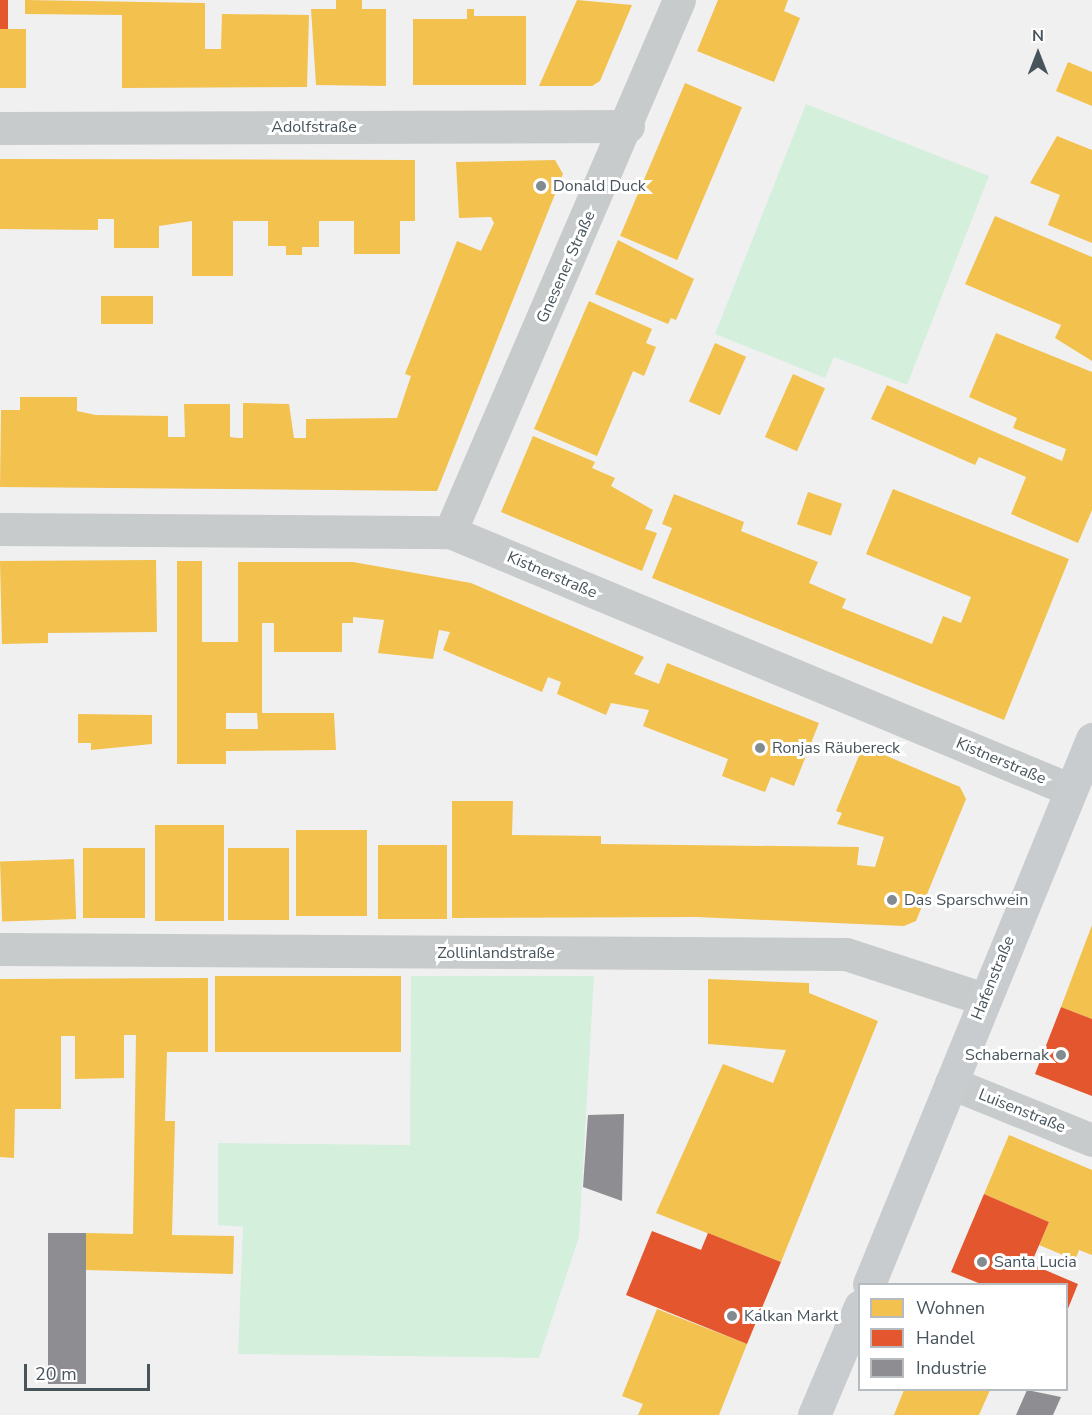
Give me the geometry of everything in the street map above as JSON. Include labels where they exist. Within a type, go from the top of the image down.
[{"type":"main road","name":"Hafenstraße","points":[[869,1283],[984,999],[1080,779],[1092,740]]},
{"type":"main road","points":[[814,1415],[858,1311]]},
{"type":"street","name":"Gnesener Straße","points":[[450,532],[628,126],[679,0]]},
{"type":"street","name":"Adolfstraße","points":[[0,128],[628,126]]},
{"type":"street","name":"Kistnerstraße","points":[[0,530],[450,532],[1080,779]]},
{"type":"street","name":"Zollinlandstraße","points":[[0,949],[846,954],[984,999]]},
{"type":"street","name":"Luisenstraße","points":[[951,1083],[1092,1140]]},
{"type":"green space","points":[[806,104],[989,176],[907,385],[834,357],[825,378],[715,334]]},
{"type":"green space","points":[[411,976],[594,976],[579,1237],[539,1358],[238,1354],[243,1227],[218,1225],[218,1143],[410,1145]]},
{"type":"building: Wohnen","points":[[25,0],[205,3],[205,49],[221,49],[222,14],[309,15],[307,87],[122,88],[122,15],[25,14]]},
{"type":"building: Wohnen","points":[[336,0],[362,0],[362,9],[386,9],[386,86],[316,85],[311,9],[336,9]]},
{"type":"building: Wohnen","points":[[577,0],[632,5],[600,81],[592,86],[539,86]]},
{"type":"building: Wohnen","points":[[718,0],[788,0],[784,11],[800,18],[774,82],[697,51]]},
{"type":"building: Wohnen","points":[[467,9],[474,9],[474,16],[526,16],[526,85],[413,85],[413,19],[467,19]]},
{"type":"building: Wohnen","points":[[0,29],[26,29],[26,88],[0,88]]},
{"type":"building: Wohnen","points":[[1068,62],[1092,72],[1092,106],[1056,91]]},
{"type":"building: Wohnen","points":[[685,83],[742,107],[677,260],[620,236]]},
{"type":"building: Wohnen","points":[[1057,136],[1092,150],[1092,243],[1048,225],[1060,195],[1030,183]]},
{"type":"building: Wohnen","points":[[0,159],[415,160],[415,221],[400,221],[400,254],[354,254],[354,221],[319,221],[319,247],[302,247],[302,255],[286,255],[286,246],[268,246],[268,221],[233,221],[233,276],[192,276],[192,221],[159,226],[159,248],[114,248],[114,219],[98,219],[98,230],[0,229]]},
{"type":"building: Wohnen","points":[[555,160],[563,174],[437,491],[0,487],[1,410],[20,410],[20,397],[77,397],[77,411],[96,415],[168,416],[168,437],[185,437],[184,404],[230,404],[230,437],[238,438],[243,438],[243,403],[289,404],[294,438],[306,438],[306,419],[397,418],[411,376],[405,374],[457,241],[481,251],[494,223],[491,217],[459,218],[456,162]]},
{"type":"building: Wohnen","points":[[995,216],[1092,257],[1092,361],[1055,338],[1061,325],[965,284]]},
{"type":"building: Wohnen","points":[[618,240],[694,279],[676,320],[671,318],[668,324],[595,294]]},
{"type":"building: Wohnen","points":[[101,296],[153,296],[153,324],[101,324]]},
{"type":"building: Wohnen","points":[[589,301],[652,329],[646,343],[656,347],[644,376],[633,371],[597,456],[534,429]]},
{"type":"building: Wohnen","points":[[996,333],[1092,372],[1092,510],[1078,543],[1011,514],[1026,477],[979,457],[975,465],[871,419],[887,385],[1062,461],[1066,449],[1013,428],[1017,418],[969,397]]},
{"type":"building: Wohnen","points":[[715,343],[746,357],[720,415],[689,401]]},
{"type":"building: Wohnen","points":[[793,374],[825,388],[797,451],[765,437]]},
{"type":"building: Wohnen","points":[[533,436],[595,462],[592,468],[615,478],[611,486],[653,510],[645,529],[657,533],[642,571],[501,512]]},
{"type":"building: Wohnen","points":[[893,489],[1069,559],[1004,720],[652,578],[672,528],[662,524],[674,494],[744,522],[741,531],[818,562],[809,583],[846,599],[842,608],[932,644],[943,616],[961,623],[971,597],[866,554]]},
{"type":"building: Wohnen","points":[[808,492],[842,504],[831,536],[797,524]]},
{"type":"building: Wohnen","points":[[156,560],[157,632],[48,633],[48,643],[2,644],[0,561]]},
{"type":"building: Wohnen","points":[[177,561],[202,561],[202,642],[238,642],[238,562],[353,562],[471,583],[644,657],[634,674],[659,684],[667,663],[819,723],[794,786],[771,777],[765,792],[722,776],[728,759],[643,726],[649,710],[611,703],[606,715],[557,694],[561,682],[548,677],[542,692],[443,650],[450,632],[439,630],[433,659],[378,653],[384,620],[353,617],[353,623],[342,623],[342,652],[274,652],[274,623],[262,623],[262,713],[334,713],[336,750],[226,751],[226,764],[177,764]],"holes":[[[226,713],[257,713],[258,729],[226,729]]]},
{"type":"building: Wohnen","points":[[78,714],[152,715],[152,744],[91,750],[91,743],[78,743]]},
{"type":"building: Wohnen","points":[[863,746],[960,787],[966,799],[916,921],[904,926],[696,917],[452,918],[452,801],[513,801],[512,835],[601,836],[601,844],[859,847],[857,865],[875,867],[884,837],[837,824],[842,813],[836,811]]},
{"type":"building: Wohnen","points":[[155,825],[224,825],[224,921],[155,921]]},
{"type":"building: Wohnen","points":[[296,830],[367,830],[367,916],[296,916]]},
{"type":"building: Wohnen","points":[[378,845],[447,845],[447,919],[378,919]]},
{"type":"building: Wohnen","points":[[83,848],[145,848],[145,918],[83,918]]},
{"type":"building: Wohnen","points":[[228,848],[289,848],[289,920],[228,920]]},
{"type":"building: Wohnen","points":[[74,859],[76,919],[2,922],[0,862]]},
{"type":"building: Wohnen","points":[[1092,925],[1092,1019],[1061,1007]]},
{"type":"building: Wohnen","points":[[215,976],[401,976],[401,1052],[215,1052]]},
{"type":"building: Wohnen","points":[[208,978],[208,1052],[167,1052],[165,1121],[175,1121],[172,1235],[234,1236],[233,1274],[86,1270],[86,1233],[133,1234],[136,1035],[124,1035],[124,1078],[75,1079],[75,1036],[61,1036],[61,1109],[15,1109],[14,1158],[0,1157],[0,979]]},
{"type":"building: Wohnen","points":[[708,979],[809,983],[809,993],[878,1021],[781,1262],[656,1213],[723,1064],[773,1083],[786,1050],[708,1044]]},
{"type":"building: Wohnen","points":[[1009,1135],[1092,1170],[1092,1255],[1079,1250],[1075,1260],[1039,1245],[1049,1222],[984,1194]]},
{"type":"building: Wohnen","points":[[657,1309],[747,1344],[719,1415],[638,1415],[643,1404],[622,1396]]},
{"type":"building: Wohnen","points":[[904,1391],[990,1391],[979,1415],[894,1415]]},
{"type":"building: Handel","points":[[0,0],[8,0],[8,29],[0,29]]},
{"type":"building: Handel","points":[[1061,1007],[1092,1019],[1092,1096],[1035,1074]]},
{"type":"building: Handel","points":[[984,1194],[1049,1222],[1031,1264],[1078,1284],[1068,1309],[1068,1283],[978,1283],[951,1272]]},
{"type":"building: Handel","points":[[652,1231],[701,1250],[708,1233],[781,1262],[747,1344],[626,1295]]},
{"type":"building: Industrie","points":[[624,1114],[622,1201],[583,1187],[588,1115]]},
{"type":"building: Industrie","points":[[48,1233],[86,1233],[86,1384],[48,1384]]},
{"type":"building: Industrie","points":[[1027,1391],[1061,1397],[1053,1415],[1016,1415]]},
{"type":"place","name":"Donald Duck","points":[[541,186]]},
{"type":"place","name":"Ronjas Räubereck","points":[[760,748]]},
{"type":"place","name":"Das Sparschwein","points":[[892,900]]},
{"type":"place","name":"Schabernak","points":[[1061,1055]]},
{"type":"place","name":"Santa Lucia","points":[[982,1262]]},
{"type":"place","name":"Kalkan Markt","points":[[732,1316]]}]
